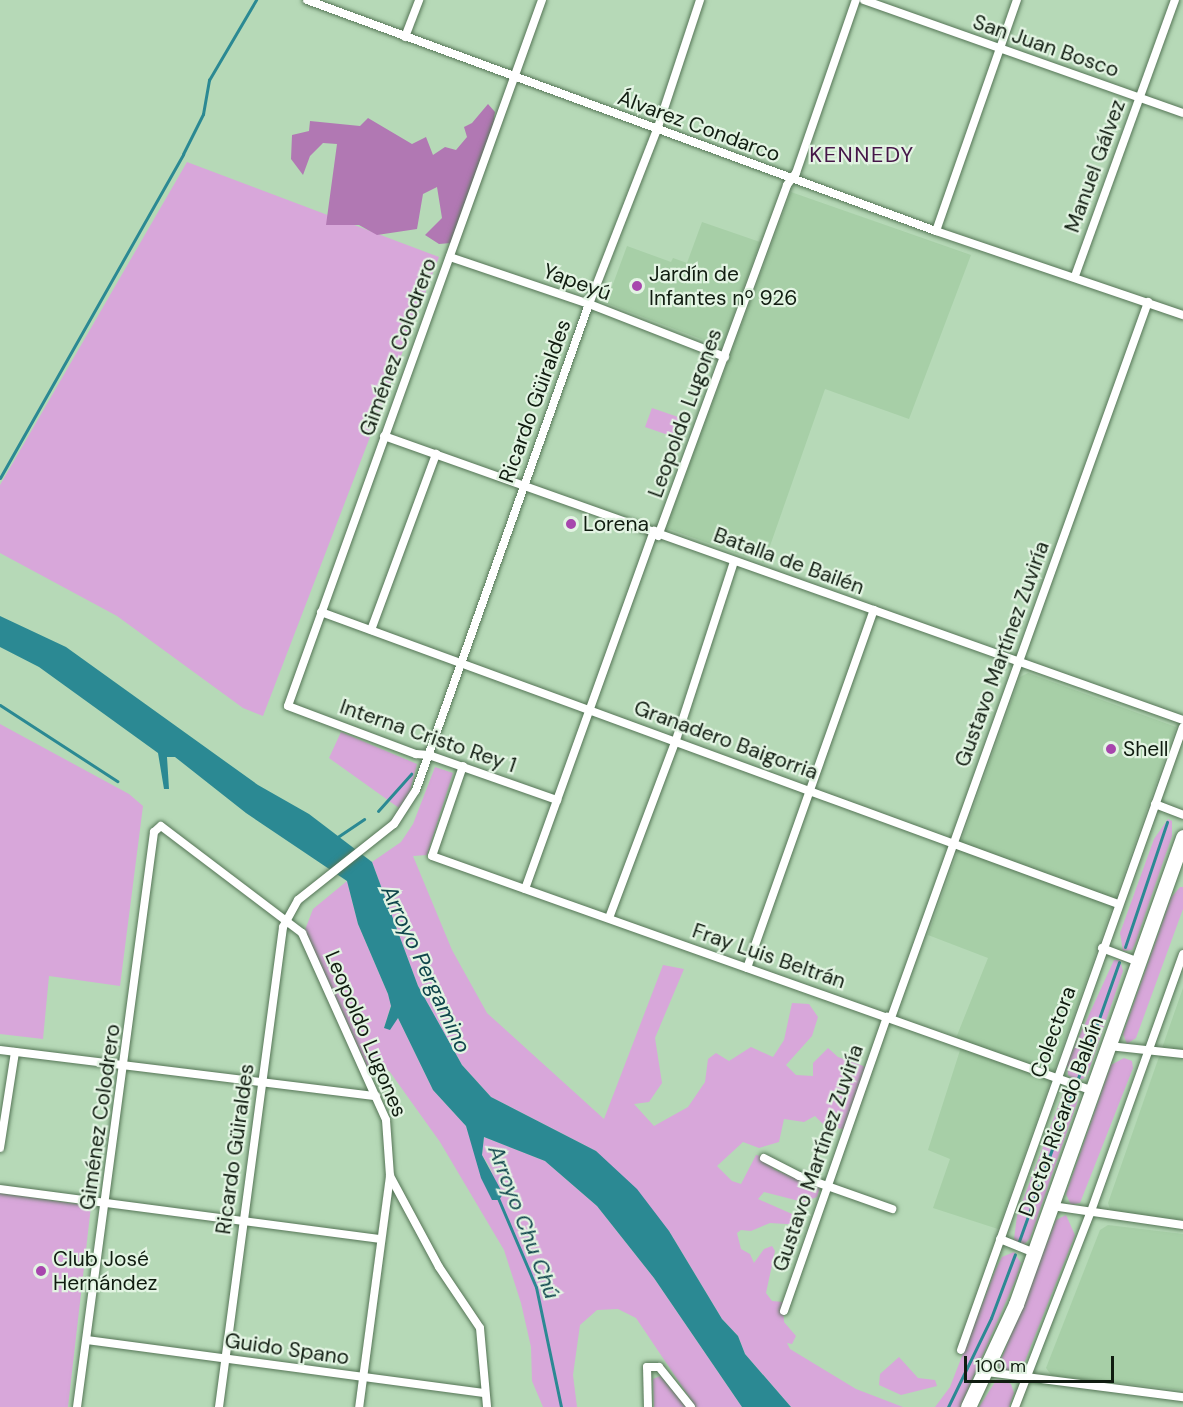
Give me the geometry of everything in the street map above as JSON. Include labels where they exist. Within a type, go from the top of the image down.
[{"type":"highway","name":"Doctor Ricardo Balbín","points":[[968,1407],[987,1372],[1035,1253],[1139,962],[1177,875],[1183,837]]},
{"type":"street","name":"Álvarez Condarco","points":[[307,0],[936,231],[1075,276],[1183,315]]},
{"type":"street","points":[[405,37],[418,0]]},
{"type":"street","name":"Giménez Colodrero","points":[[288,706],[542,0]]},
{"type":"street","name":"Ricardo Güiraldes","points":[[219,1407],[279,948],[287,918],[298,900],[403,814],[429,755],[589,304],[657,130],[700,0]]},
{"type":"street","name":"Leopoldo Lugones","points":[[525,889],[656,534],[792,179],[856,0]]},
{"type":"street","name":"San Juan Bosco","points":[[864,0],[1183,113]]},
{"type":"street","points":[[936,231],[1017,0]]},
{"type":"street","name":"Manuel Gálvez","points":[[1075,276],[1175,0]]},
{"type":"street","name":"Yapeyú","points":[[450,257],[589,304],[725,357]]},
{"type":"street","name":"Gustavo Martínez Zuviría","points":[[784,1311],[827,1185],[954,841],[1017,660],[1148,302]]},
{"type":"street","name":"Batalla de Bailén","points":[[384,436],[525,484],[656,534],[1183,720]]},
{"type":"street","points":[[371,630],[436,454]]},
{"type":"street","points":[[609,918],[675,740],[734,561]]},
{"type":"street","points":[[747,968],[874,610]]},
{"type":"street","name":"Granadero Baigorria","points":[[321,612],[954,841],[1118,904]]},
{"type":"street","name":"Interna Cristo Rey 1","points":[[288,706],[416,754],[429,755],[463,766],[557,800]]},
{"type":"street","name":"Colectora","points":[[961,1350],[1056,1077],[1183,727]]},
{"type":"street","name":"Fray Luis Beltrán","points":[[463,766],[432,855],[1093,1091]]},
{"type":"street","points":[[1155,804],[1183,815]]},
{"type":"street","name":"Leopoldo Lugones","points":[[154,832],[167,827],[287,918],[308,944],[376,1096],[390,1142],[390,1176],[359,1407]]},
{"type":"street","name":"Giménez Colodrero","points":[[77,1407],[126,1066],[154,832]]},
{"type":"street","points":[[1102,948],[1139,962]]},
{"type":"street","points":[[1015,1407],[1090,1214],[1183,954]]},
{"type":"street","points":[[1109,1046],[1183,1054]]},
{"type":"street","points":[[0,1050],[376,1096]]},
{"type":"street","points":[[0,1148],[15,1052]]},
{"type":"street","points":[[764,1158],[892,1209]]},
{"type":"street","points":[[390,1176],[438,1267],[480,1328],[483,1392],[487,1407]]},
{"type":"street","points":[[0,1189],[381,1239]]},
{"type":"street","points":[[1052,1206],[1090,1214],[1183,1225]]},
{"type":"street","points":[[1000,1239],[1035,1253]]},
{"type":"street","name":"Guido Spano","points":[[87,1340],[483,1392]]},
{"type":"street","points":[[648,1407],[647,1367],[659,1367],[691,1407]]},
{"type":"street","points":[[987,1372],[1025,1379],[1183,1397]]},
{"type":"shaded area","points":[[488,104],[495,112],[492,134],[451,243],[439,244],[425,235],[442,218],[437,187],[423,194],[417,229],[377,235],[359,225],[326,225],[337,144],[323,143],[310,156],[303,175],[291,159],[292,135],[309,131],[310,121],[360,126],[368,118],[412,144],[426,137],[433,155],[445,147],[456,150],[467,137],[464,127],[472,123]]},
{"type":"shaded area","points":[[187,162],[439,257],[263,716],[243,708],[117,616],[0,553],[0,485]]},
{"type":"shaded area","points":[[791,192],[971,255],[909,419],[825,389],[764,563],[666,528]]},
{"type":"shaded area","points":[[702,222],[760,242],[722,347],[606,303],[627,246],[671,262],[673,258],[687,263]]},
{"type":"shaded area","points":[[652,408],[681,418],[674,437],[645,427]]},
{"type":"shaded area","points":[[1028,673],[1176,727],[998,1229],[933,1208],[950,1159],[928,1150],[963,1041],[956,1038],[988,958],[928,935],[1020,677]]},
{"type":"shaded area","points":[[0,724],[129,794],[143,806],[120,986],[49,976],[43,1039],[0,1034]]},
{"type":"shaded area","points":[[341,732],[417,764],[410,791],[399,808],[329,758]]},
{"type":"shaded area","points":[[435,767],[453,773],[427,855],[413,856],[452,950],[487,1013],[604,1119],[663,965],[684,969],[655,1038],[662,1083],[649,1102],[634,1104],[654,1126],[688,1107],[705,1082],[708,1059],[716,1053],[729,1061],[751,1047],[773,1057],[784,1040],[792,1003],[809,1004],[818,1017],[812,1036],[786,1065],[796,1075],[813,1076],[813,1063],[828,1048],[838,1057],[866,1067],[844,1129],[826,1127],[815,1116],[804,1122],[784,1119],[779,1142],[759,1148],[743,1142],[717,1166],[732,1181],[741,1184],[756,1155],[773,1158],[773,1169],[820,1188],[817,1197],[803,1202],[764,1192],[758,1199],[799,1217],[802,1225],[770,1223],[751,1231],[741,1230],[737,1233],[741,1249],[750,1254],[754,1263],[764,1249],[772,1246],[775,1251],[766,1293],[772,1301],[783,1302],[784,1322],[796,1336],[792,1344],[787,1343],[790,1349],[856,1389],[903,1407],[791,1407],[745,1354],[738,1336],[722,1319],[669,1231],[596,1151],[491,1097],[462,1065],[418,986],[372,862],[401,842],[413,824]]},
{"type":"shaded area","points":[[1168,819],[1172,821],[1172,836],[1135,944],[1132,950],[1123,951],[1120,933],[1154,839]]},
{"type":"shaded area","points":[[347,881],[358,924],[391,1005],[384,1028],[398,1018],[433,1090],[466,1126],[473,1147],[497,1178],[482,1155],[484,1137],[545,1161],[597,1206],[654,1278],[742,1407],[696,1407],[636,1318],[618,1309],[597,1310],[580,1325],[573,1375],[577,1407],[543,1407],[532,1381],[531,1347],[521,1303],[504,1250],[440,1142],[390,1072],[383,1067],[372,1077],[305,930],[313,909]]},
{"type":"shaded area","points":[[1180,887],[1183,887],[1183,909],[1136,1038],[1127,1044],[1123,1034],[1171,898]]},
{"type":"shaded area","points":[[1114,960],[1120,960],[1123,971],[1088,1073],[1083,1079],[1074,1079],[1068,1075],[1067,1063]]},
{"type":"shaded area","points":[[1183,988],[1183,1220],[1111,1212],[1108,1203]]},
{"type":"shaded area","points":[[1124,1058],[1132,1061],[1133,1068],[1080,1203],[1071,1205],[1066,1194],[1111,1065]]},
{"type":"shaded area","points":[[1065,1088],[1078,1092],[1078,1100],[1030,1238],[1023,1246],[1017,1246],[1014,1239],[1017,1216]]},
{"type":"shaded area","name":"Club José Hernández","points":[[0,1193],[91,1206],[68,1407],[0,1407]]},
{"type":"shaded area","points":[[1066,1215],[1075,1235],[1023,1366],[1015,1372],[1001,1370],[999,1365],[1056,1220]]},
{"type":"shaded area","points":[[1108,1225],[1183,1234],[1183,1390],[1052,1376],[1046,1368],[1100,1230]]},
{"type":"shaded area","points":[[1014,1252],[1021,1263],[1015,1281],[960,1407],[935,1407],[950,1387],[1002,1257]]},
{"type":"shaded area","points":[[899,1357],[918,1378],[935,1380],[937,1386],[901,1395],[879,1385],[880,1374]]},
{"type":"shaded area","points":[[660,1376],[687,1407],[654,1407],[653,1379]]},
{"type":"shaded area","points":[[997,1379],[1011,1384],[1014,1393],[1009,1407],[979,1407]]},
{"type":"water","points":[[0,616],[66,647],[258,785],[309,814],[372,862],[418,986],[462,1065],[491,1097],[596,1151],[637,1189],[669,1231],[722,1319],[738,1336],[745,1354],[791,1407],[742,1407],[654,1278],[597,1206],[545,1161],[484,1137],[482,1155],[503,1194],[499,1200],[492,1200],[481,1178],[466,1126],[433,1090],[398,1018],[390,1030],[384,1028],[391,1006],[388,994],[358,924],[347,881],[246,813],[175,757],[167,757],[169,789],[164,789],[158,753],[39,667],[0,647]]},
{"type":"waterway","points":[[0,478],[183,154],[203,114],[209,80],[256,0]]},
{"type":"waterway","points":[[0,705],[117,781]]},
{"type":"waterway","points":[[378,811],[411,774]]},
{"type":"waterway","points":[[336,838],[364,819]]},
{"type":"waterway","points":[[1125,947],[1167,822]]},
{"type":"waterway","points":[[1078,1078],[1119,962]]},
{"type":"waterway","points":[[1018,1244],[1073,1090]]},
{"type":"waterway","name":"Arroyo Chu Chú","points":[[498,1198],[536,1287],[561,1407]]},
{"type":"waterway","points":[[948,1407],[991,1318],[1015,1254]]},
{"type":"place","name":"Jardín de Infantes nº 926","points":[[637,286]]},
{"type":"place","name":"Lorena","points":[[571,524]]},
{"type":"place","name":"Shell","points":[[1111,749]]},
{"type":"place","name":"Club José Hernández","points":[[41,1271]]},
{"type":"district","name":"KENNEDY","points":[[862,155]]},
{"type":"water label","name":"Arroyo Pergamino","points":[[426,969]]}]
